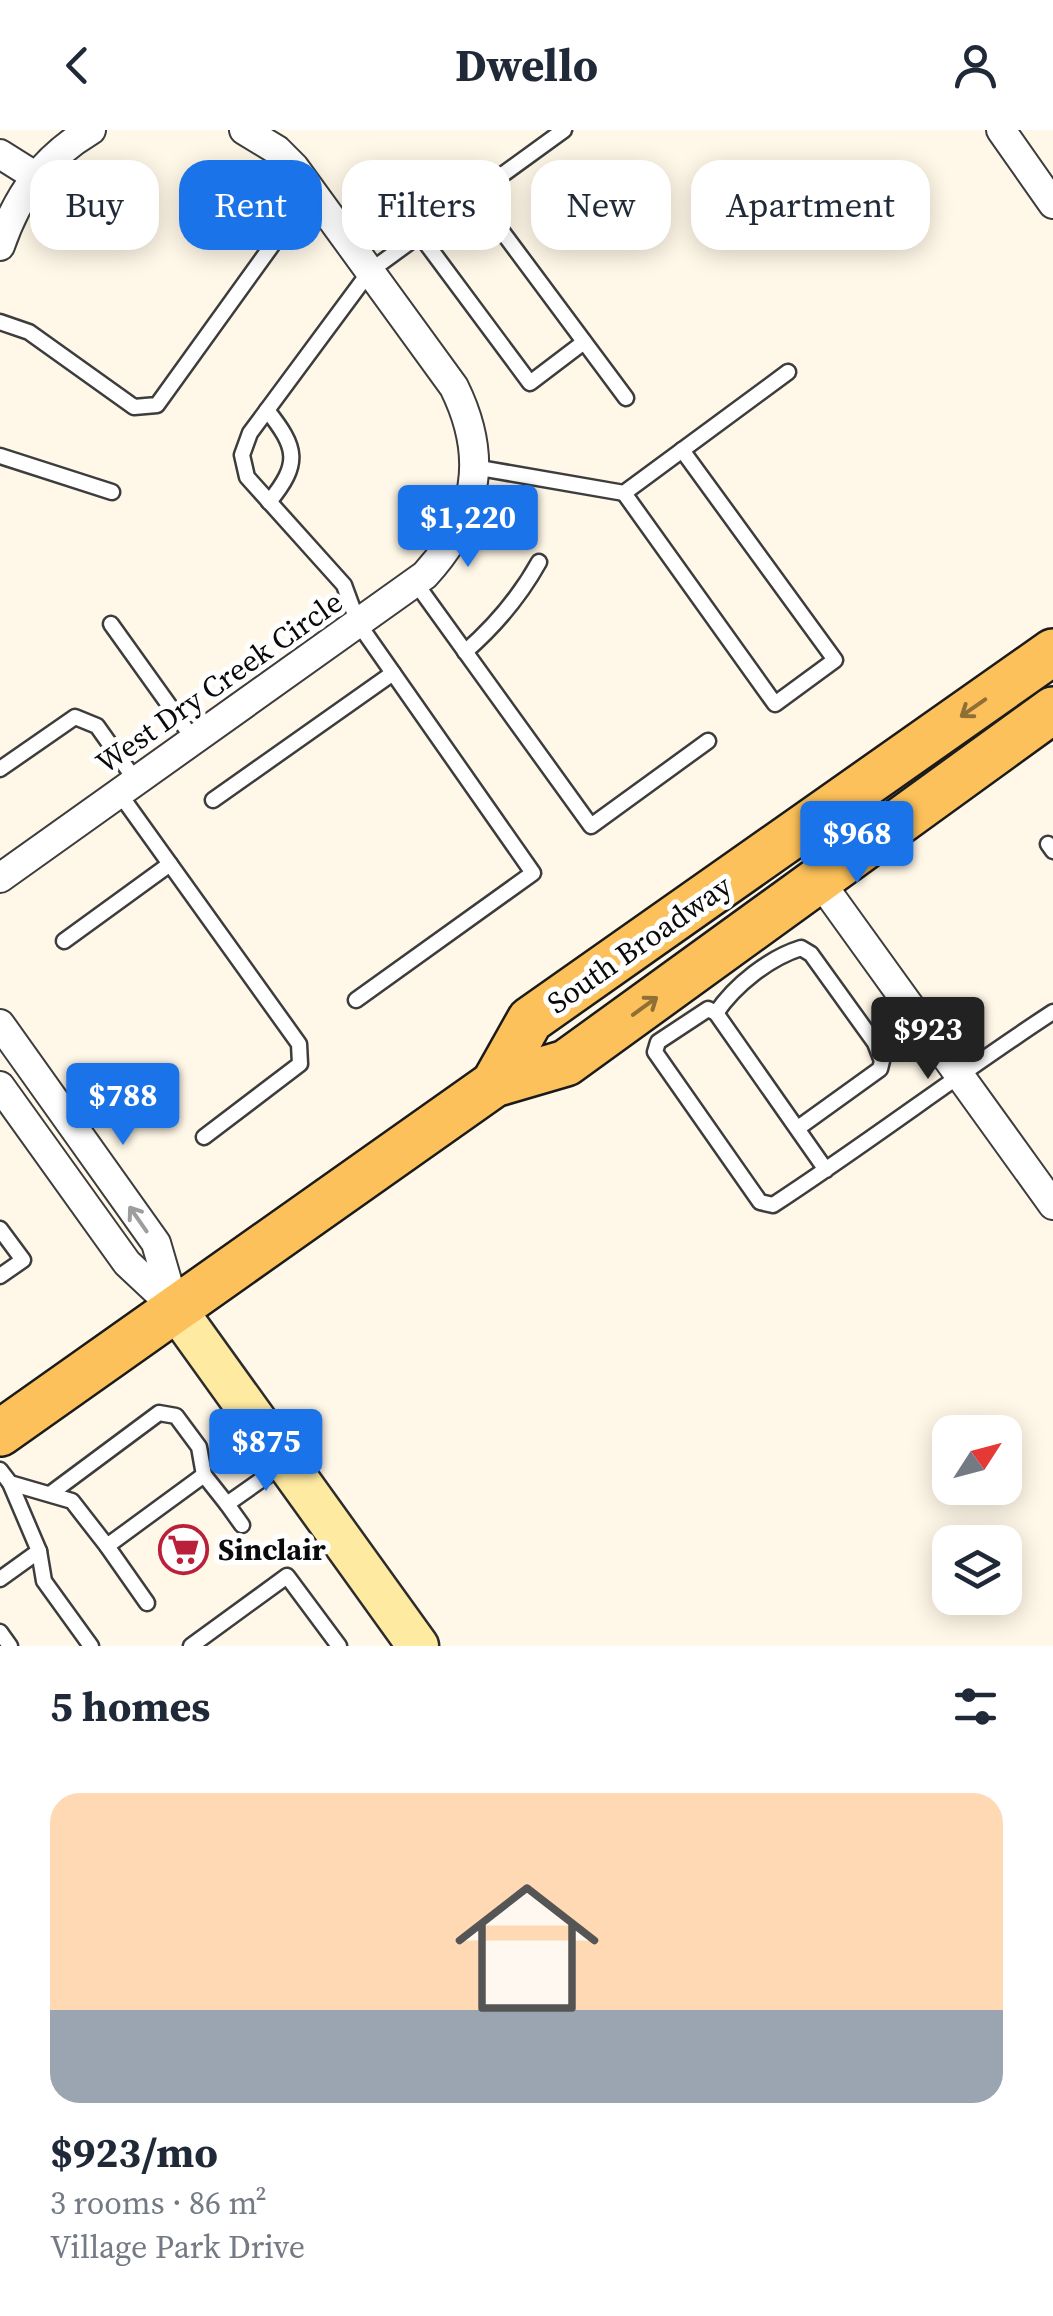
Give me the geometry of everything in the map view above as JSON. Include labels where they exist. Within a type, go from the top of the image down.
[{"type":"main road","name":"South Broadway","points":[[494,1084],[530,1020],[1053,652]]},
{"type":"main road","name":"South Broadway","points":[[0,1433],[494,1084],[566,1063],[1053,710]]},
{"type":"street","points":[[49,160],[91,130]]},
{"type":"street","name":"West Dry Creek Circle","points":[[244,130],[288,160]]},
{"type":"street","points":[[1001,130],[1053,204]]},
{"type":"street","points":[[0,154],[30,173]]},
{"type":"street","points":[[0,246],[10,217],[30,183]]},
{"type":"street","name":"West Dry Creek Circle","points":[[0,878],[414,582],[444,554],[458,532],[468,508],[474,466],[471,427],[454,387],[322,205]]},
{"type":"street","points":[[818,879],[1053,1205]]},
{"type":"street","points":[[0,1024],[156,1243],[175,1308]]},
{"type":"street","points":[[0,1086],[127,1264],[175,1308],[412,1644]]},
{"type":"lane","points":[[511,169],[564,130]]},
{"type":"lane","points":[[511,244],[626,398]]},
{"type":"lane","points":[[0,322],[29,332],[134,407],[156,404],[268,250]]},
{"type":"lane","points":[[356,1000],[534,873],[358,623],[344,585],[247,477],[242,456],[250,433],[370,271],[399,250]]},
{"type":"lane","points":[[431,250],[530,383],[584,342]]},
{"type":"lane","points":[[624,493],[788,372]]},
{"type":"lane","points":[[267,410],[287,435],[292,456],[289,478],[269,502]]},
{"type":"lane","points":[[474,466],[624,493],[775,704],[835,660],[682,450]]},
{"type":"lane","points":[[0,456],[112,492]]},
{"type":"lane","points":[[464,652],[521,595],[540,562]]},
{"type":"lane","points":[[414,582],[591,826],[708,742]]},
{"type":"lane","points":[[112,624],[194,740]]},
{"type":"lane","points":[[213,800],[394,673]]},
{"type":"lane","points":[[0,769],[75,716],[97,726],[170,864],[299,1044],[300,1064],[204,1137]]},
{"type":"lane","points":[[64,941],[170,864]]},
{"type":"lane","points":[[716,1013],[737,988],[787,952],[801,948],[811,954],[875,1043],[882,1062],[880,1069],[798,1128]]},
{"type":"lane","points":[[826,1170],[716,1013],[708,1009],[658,1042],[655,1052],[760,1202],[773,1205],[826,1170],[958,1074],[1053,1012]]},
{"type":"lane","points":[[0,1230],[23,1260],[0,1276]]},
{"type":"lane","points":[[50,1494],[159,1413],[176,1416],[188,1432],[199,1447],[204,1474],[242,1525]]},
{"type":"lane","points":[[226,1504],[286,1462]]},
{"type":"lane","points":[[0,1470],[10,1483],[39,1551],[44,1581],[91,1646]]},
{"type":"lane","points":[[107,1546],[204,1474]]},
{"type":"lane","points":[[10,1483],[72,1501],[148,1603]]},
{"type":"lane","points":[[0,1579],[39,1551]]},
{"type":"lane","points":[[191,1646],[287,1576],[338,1646]]},
{"type":"lane","points":[[0,1632],[10,1646]]},
{"type":"place","name":"Sinclair","points":[[183,1549]]}]
